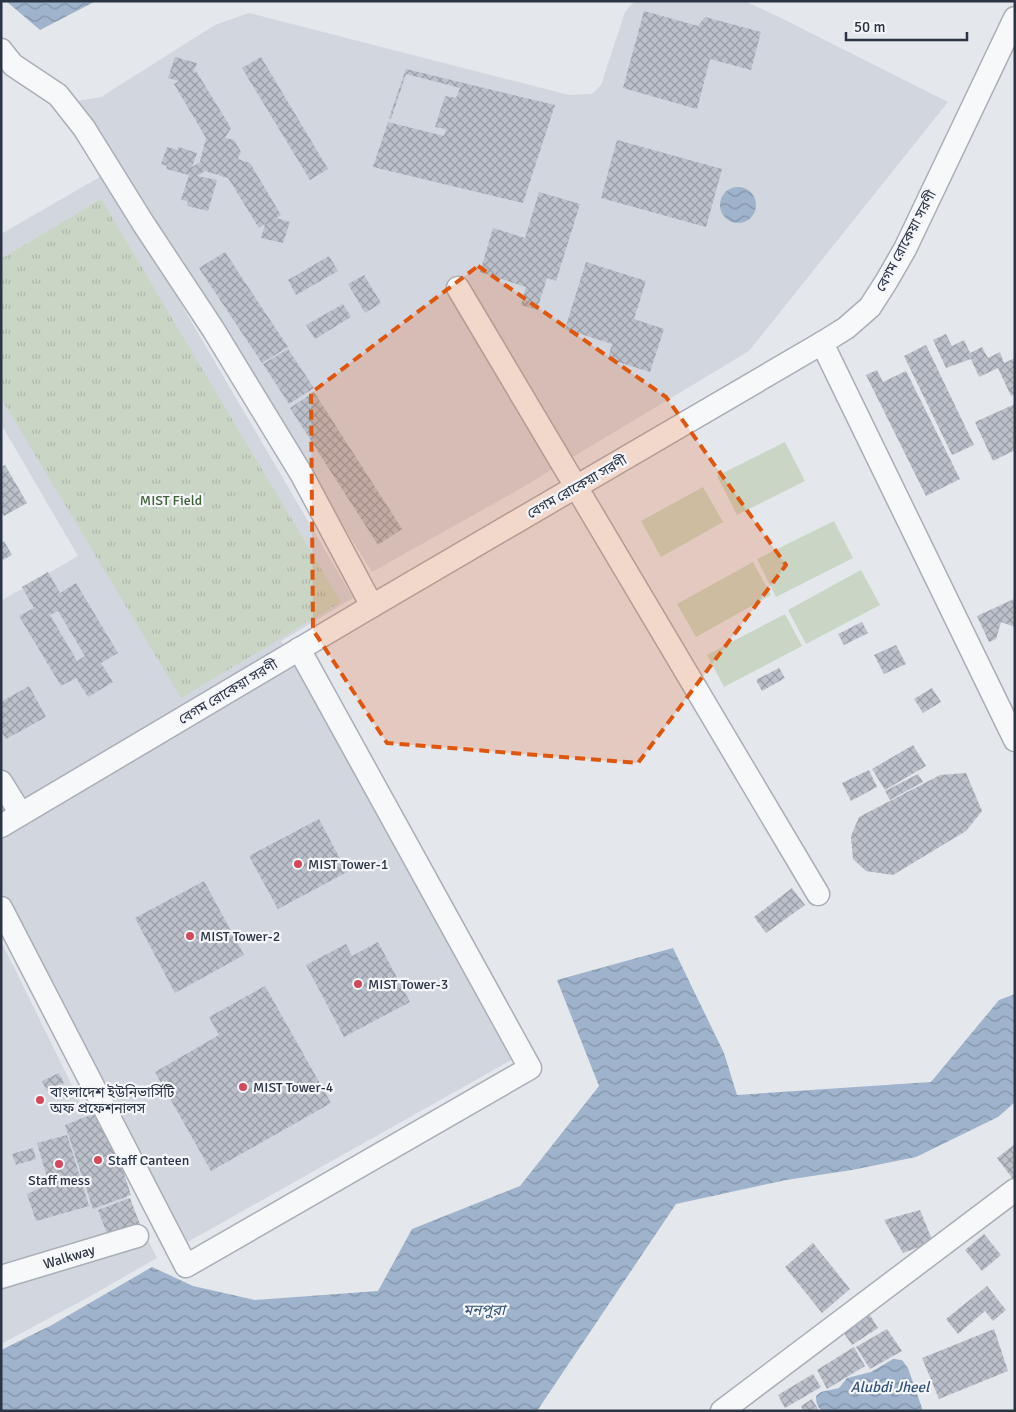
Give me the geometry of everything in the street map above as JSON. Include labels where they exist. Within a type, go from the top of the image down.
[{"type":"street","name":"বেগম রোকেয়া সরণী","points":[[1,826],[846,328],[870,307],[905,249],[1015,18]]},
{"type":"street","points":[[1,50],[13,65],[58,95],[84,128],[143,223],[213,329],[302,475],[372,606]]},
{"type":"street","points":[[458,288],[818,894]]},
{"type":"street","points":[[822,343],[1015,740]]},
{"type":"street","points":[[1,908],[186,1266],[530,1068],[299,650]]},
{"type":"street","points":[[1,782],[21,814]]},
{"type":"street","points":[[722,1411],[1015,1190]]},
{"type":"street","name":"Walkway","points":[[1,1277],[137,1236]]},
{"type":"highlighted area","points":[[478,266],[666,397],[786,565],[638,763],[387,743],[313,630],[311,393]]},
{"type":"shaded area","points":[[635,1],[744,1],[948,102],[749,351],[518,490],[372,572],[78,101],[101,97],[215,25],[249,13],[569,95],[592,94],[601,85],[625,12]]},
{"type":"shaded area","points":[[105,174],[353,598],[281,641],[513,1059],[186,1243],[1,890],[1,601],[78,556],[1,424],[1,234]]},
{"type":"shaded area","name":"বাংলাদেশ ইউনিভার্সিটি অফ প্রফেশনালস","points":[[1,941],[157,1258],[1,1344]]},
{"type":"green space","name":"MIST Field","points":[[101,199],[341,602],[181,698],[1,398],[1,259]]},
{"type":"green space","points":[[785,442],[805,481],[737,515],[717,476]]},
{"type":"green space","points":[[703,487],[723,522],[661,557],[641,521]]},
{"type":"green space","points":[[834,521],[853,558],[776,597],[757,559]]},
{"type":"green space","points":[[753,562],[771,595],[696,637],[677,604]]},
{"type":"green space","points":[[861,570],[880,605],[806,644],[788,610]]},
{"type":"green space","points":[[785,614],[802,646],[724,687],[707,655]]},
{"type":"water","points":[[6,1],[96,1],[40,30]]},
{"type":"water","points":[[738,187],[750,193],[756,205],[750,217],[738,223],[726,217],[720,205],[726,193]]},
{"type":"water","name":"মনপুরা","points":[[673,948],[724,1053],[737,1095],[931,1082],[999,1000],[1015,994],[1015,1102],[998,1117],[916,1157],[852,1170],[786,1180],[676,1204],[537,1411],[1,1411],[1,1350],[50,1326],[152,1267],[193,1286],[255,1300],[378,1291],[412,1229],[520,1186],[599,1086],[557,980]]},
{"type":"water","name":"Alubdi Jheel","points":[[893,1359],[902,1360],[908,1368],[923,1411],[822,1411],[819,1408],[816,1396],[821,1392],[839,1388],[847,1378],[871,1372]]},
{"type":"building","points":[[644,11],[698,26],[705,17],[761,32],[751,70],[710,59],[697,109],[623,88]]},
{"type":"building","points":[[175,57],[197,63],[193,73],[196,71],[231,128],[225,138],[234,140],[241,152],[238,159],[250,163],[281,215],[276,218],[290,222],[283,243],[261,238],[265,224],[259,228],[228,178],[205,171],[197,176],[217,180],[208,211],[187,206],[188,201],[181,200],[189,175],[166,169],[167,166],[161,164],[167,147],[178,150],[179,147],[197,153],[192,167],[200,162],[206,138],[174,84],[179,81],[168,78]]},
{"type":"building","points":[[261,57],[328,169],[310,180],[242,68]]},
{"type":"building","points":[[406,69],[555,105],[523,203],[373,167],[388,122],[444,136],[446,129],[435,127],[445,96],[456,98],[460,88],[406,74],[391,119],[389,118]]},
{"type":"building","points":[[617,140],[722,169],[706,227],[601,198]]},
{"type":"building","points":[[539,192],[580,204],[556,281],[547,278],[537,310],[521,305],[526,287],[480,272],[493,228],[525,238]]},
{"type":"building","points":[[225,252],[288,347],[262,363],[199,268]]},
{"type":"building","points":[[329,256],[338,271],[296,295],[288,280]]},
{"type":"building","points":[[586,262],[646,281],[634,319],[664,329],[650,372],[608,359],[612,344],[565,329]]},
{"type":"building","points":[[364,275],[381,303],[365,313],[348,284]]},
{"type":"building","points":[[343,304],[351,317],[315,339],[306,325]]},
{"type":"building","points":[[946,334],[952,346],[964,340],[970,353],[982,347],[988,358],[1000,352],[1004,363],[1015,358],[1015,394],[1011,396],[998,368],[979,377],[971,359],[946,368],[933,340]]},
{"type":"building","points":[[926,345],[974,445],[952,455],[904,356]]},
{"type":"building","points":[[288,349],[314,388],[289,404],[263,364]]},
{"type":"building","points":[[877,370],[883,382],[906,371],[960,479],[926,496],[866,375]]},
{"type":"building","points":[[314,392],[402,529],[378,545],[290,408]]},
{"type":"building","points":[[1015,404],[1015,450],[993,461],[975,422]]},
{"type":"building","points":[[5,465],[27,503],[4,516],[1,511],[1,467]]},
{"type":"building","points":[[4,541],[12,555],[1,561],[1,543]]},
{"type":"building","points":[[48,572],[60,593],[76,583],[118,653],[101,663],[113,682],[88,697],[76,678],[61,686],[19,616],[34,608],[22,587]],"holes":[[[58,611],[85,656],[77,661],[50,615]]]},
{"type":"building","points":[[1014,599],[1015,627],[1001,622],[996,639],[989,642],[977,616]]},
{"type":"building","points":[[862,622],[868,633],[844,645],[838,634]]},
{"type":"building","points":[[896,645],[906,664],[884,674],[874,655]]},
{"type":"building","points":[[779,668],[785,678],[762,691],[756,680]]},
{"type":"building","points":[[29,686],[46,717],[6,739],[1,731],[1,702]]},
{"type":"building","points":[[932,688],[941,702],[923,713],[914,699]]},
{"type":"building","points":[[913,745],[926,766],[885,790],[872,769]]},
{"type":"building","points":[[869,770],[877,787],[851,801],[842,783]]},
{"type":"building","points":[[966,773],[982,811],[966,831],[893,875],[866,871],[853,859],[851,836],[859,817],[940,775]]},
{"type":"building","points":[[918,774],[923,782],[890,800],[885,791]]},
{"type":"building","name":"MIST Tower-1","points":[[319,819],[347,872],[278,909],[249,856]]},
{"type":"building","name":"MIST Tower-2","points":[[204,881],[244,955],[175,993],[135,918]]},
{"type":"building","points":[[792,888],[805,905],[766,933],[754,917]]},
{"type":"building","name":"MIST Tower-3","points":[[378,942],[410,1002],[344,1037],[306,965],[346,944],[352,956]]},
{"type":"building","name":"MIST Tower-4","points":[[265,986],[331,1103],[211,1171],[155,1072],[219,1035],[209,1017]]},
{"type":"building","points":[[59,1073],[64,1083],[47,1091],[42,1081]]},
{"type":"building","name":"Staff Canteen","points":[[103,1110],[131,1195],[93,1209],[65,1125]]},
{"type":"building","name":"Staff mess","points":[[67,1135],[89,1206],[36,1221],[27,1194],[49,1184],[37,1143]]},
{"type":"building","points":[[1015,1144],[1015,1182],[997,1158]]},
{"type":"building","points":[[33,1148],[36,1159],[16,1165],[12,1154]]},
{"type":"building","points":[[130,1198],[141,1227],[109,1239],[98,1210]]},
{"type":"building","points":[[920,1210],[933,1242],[903,1253],[884,1220]]},
{"type":"building","points":[[984,1234],[1001,1255],[982,1271],[965,1250]]},
{"type":"building","points":[[813,1243],[850,1289],[822,1313],[785,1267]]},
{"type":"building","points":[[987,1286],[1006,1310],[993,1321],[985,1311],[958,1334],[946,1319]]},
{"type":"building","points":[[868,1312],[878,1328],[852,1345],[842,1330]]},
{"type":"building","points":[[887,1329],[902,1351],[870,1369],[856,1347]]},
{"type":"building","points":[[994,1329],[1008,1371],[939,1399],[922,1358]]},
{"type":"building","points":[[854,1347],[865,1366],[827,1389],[817,1370]]},
{"type":"building","points":[[813,1374],[821,1387],[785,1408],[778,1395]]},
{"type":"building","points":[[812,1399],[819,1411],[803,1411],[801,1406]]},
{"type":"place","name":"MIST Tower-1","points":[[298,864]]},
{"type":"place","name":"MIST Tower-2","points":[[190,936]]},
{"type":"place","name":"MIST Tower-3","points":[[358,984]]},
{"type":"place","name":"MIST Tower-4","points":[[243,1087]]},
{"type":"place","name":"বাংলাদেশ ইউনিভার্সিটি অফ প্রফেশনালস","points":[[40,1100]]},
{"type":"place","name":"Staff Canteen","points":[[98,1160]]},
{"type":"place","name":"Staff mess","points":[[59,1164]]}]
